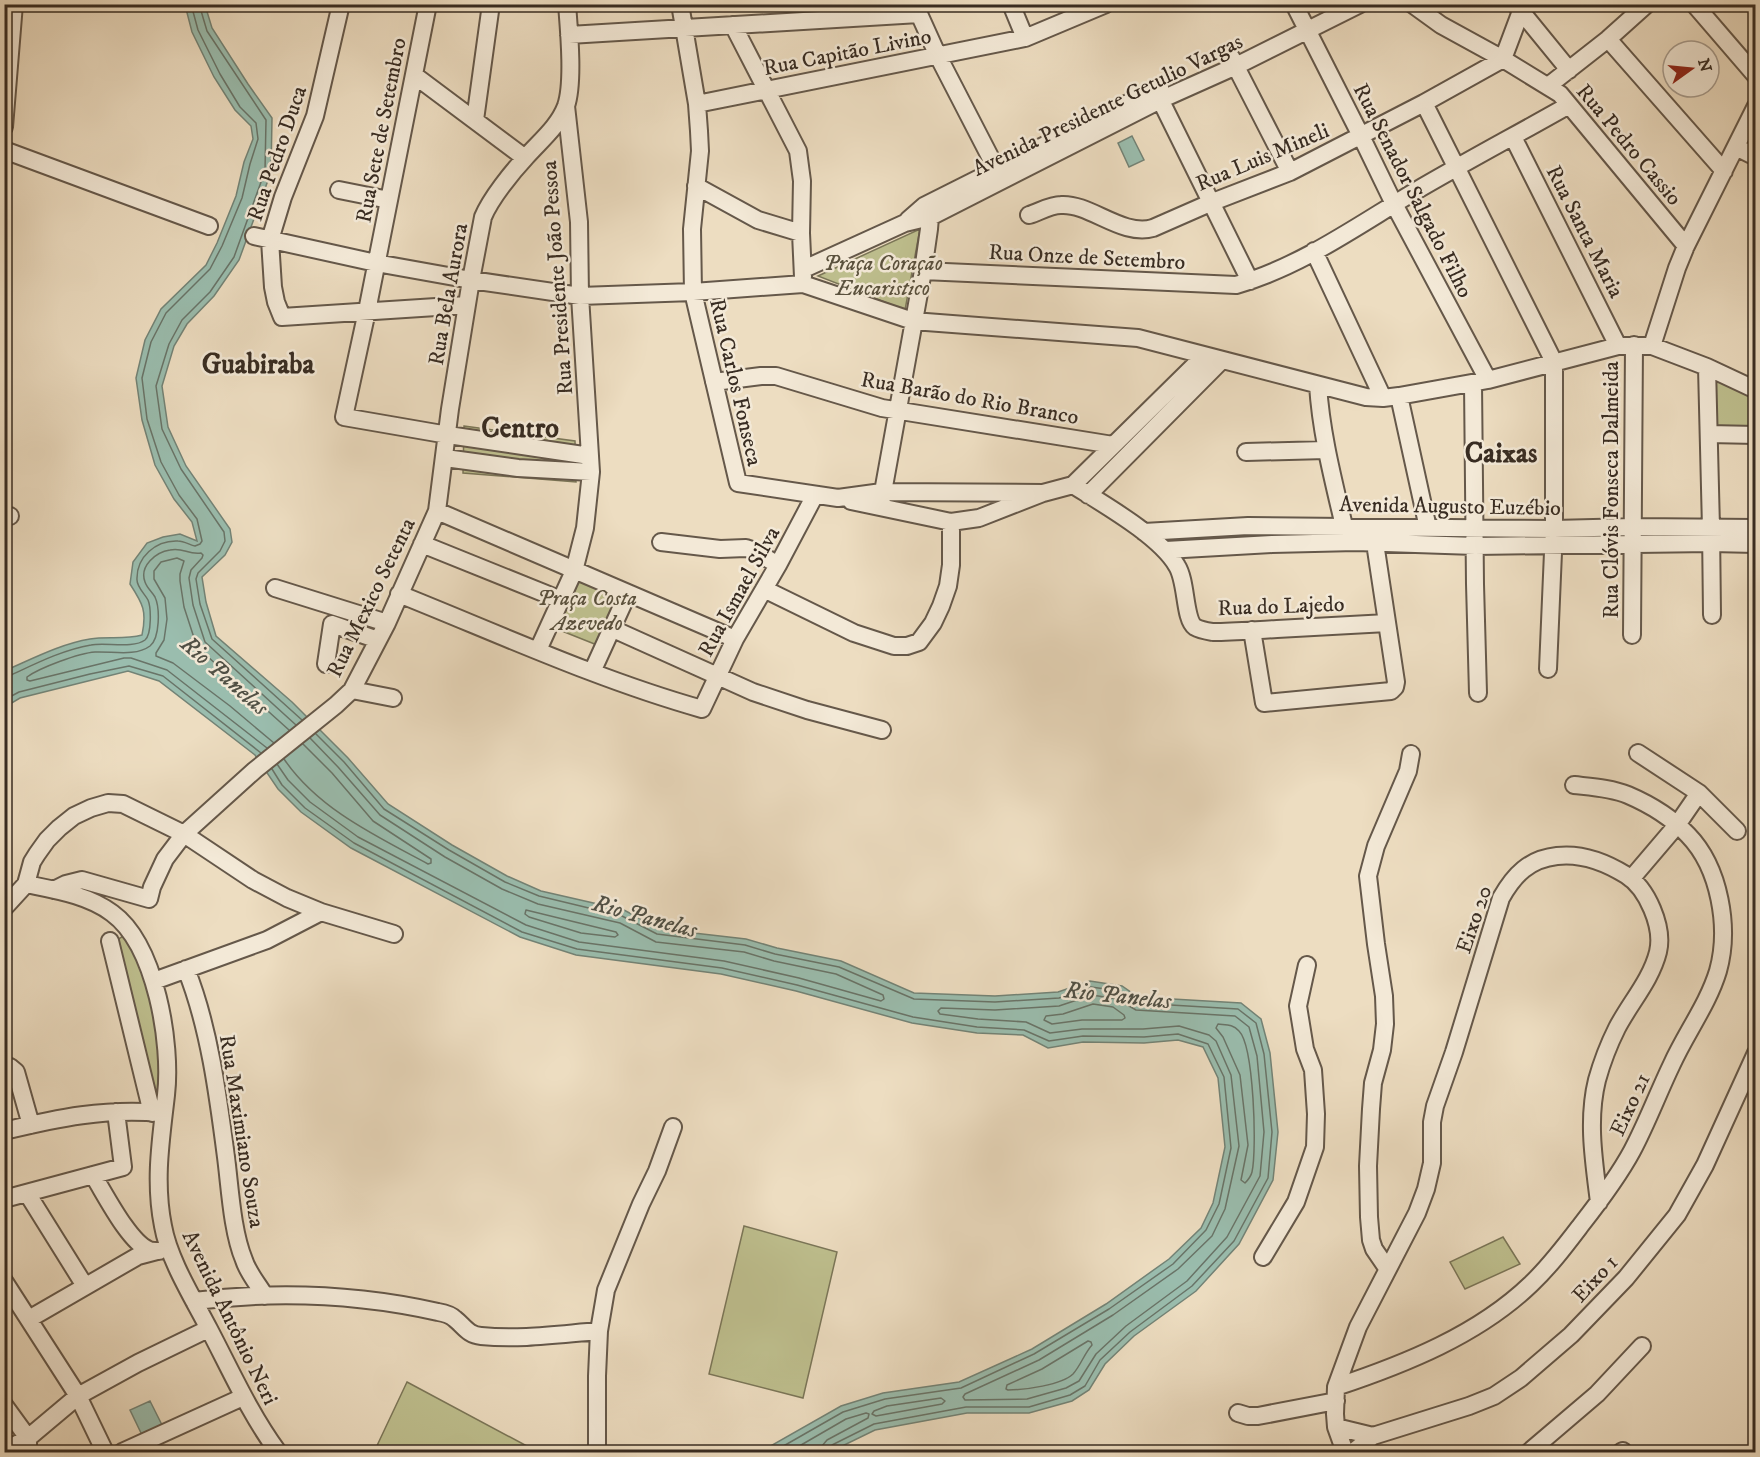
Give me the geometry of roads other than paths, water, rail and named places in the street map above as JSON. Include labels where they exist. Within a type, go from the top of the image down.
[{"type":"street","points":[[4,127],[14,4]]},
{"type":"street","name":"Rua Pedro Duca","points":[[341,4],[315,116],[284,197],[262,238],[276,302],[282,317],[367,311]]},
{"type":"street","name":"Rua Sete de Setembro","points":[[428,4],[344,417],[448,435]]},
{"type":"street","points":[[475,120],[491,4]]},
{"type":"street","name":"Rua Bela Aurora","points":[[437,511],[450,409],[483,217],[487,208],[525,158],[546,137],[566,106],[569,35],[567,4]]},
{"type":"street","name":"Rua Carlos Fonseca","points":[[680,4],[697,104],[700,151],[692,229],[693,292],[738,483],[815,495]]},
{"type":"street","points":[[1011,4],[1025,38]]},
{"type":"street","name":"Rua Senador Salgado Filho","points":[[1294,4],[1361,136],[1480,382]]},
{"type":"street","name":"Avenida Presidente Getulio Vargas","points":[[1304,26],[1335,4]]},
{"type":"street","name":"Avenida Presidente Getulio Vargas","points":[[803,277],[1158,95],[1304,26],[1360,4]]},
{"type":"street","name":"Rua Pedro Cassio","points":[[1412,4],[1441,25],[1560,94],[1686,246]]},
{"type":"street","points":[[1548,86],[1608,39],[1647,4]]},
{"type":"street","points":[[1694,4],[1755,76]]},
{"type":"street","name":"Rua Capitão Livino","points":[[697,104],[767,88],[1025,38],[1100,6]]},
{"type":"street","points":[[1503,59],[1522,7]]},
{"type":"street","points":[[1522,7],[1569,70]]},
{"type":"street","points":[[569,35],[684,29],[917,9],[938,56],[999,175]]},
{"type":"street","points":[[733,25],[793,140],[801,162],[803,277]]},
{"type":"street","points":[[1608,39],[1724,171]]},
{"type":"street","name":"Rua Luis Mineli","points":[[1029,215],[1054,206],[1067,205],[1122,225],[1144,230],[1153,228],[1290,172],[1424,103],[1503,59]]},
{"type":"street","points":[[1233,61],[1290,172]]},
{"type":"street","points":[[414,75],[525,158]]},
{"type":"street","points":[[1158,95],[1250,281]]},
{"type":"street","points":[[1424,103],[1554,362],[1553,538],[1548,669]]},
{"type":"street","name":"Rua Onze de Setembro","points":[[923,271],[1236,285],[1250,281],[1314,251],[1457,166],[1569,105]]},
{"type":"street","name":"Rua Presidente João Pessoa","points":[[566,106],[579,222],[580,296],[590,470],[585,528],[574,571]]},
{"type":"street","points":[[1652,346],[1686,246],[1755,106]]},
{"type":"street","name":"Rua Santa Maria","points":[[1513,137],[1626,345]]},
{"type":"street","points":[[1736,147],[1755,157]]},
{"type":"street","points":[[4,150],[209,226]]},
{"type":"street","points":[[696,186],[758,220],[801,233]]},
{"type":"street","points":[[339,190],[389,201]]},
{"type":"street","points":[[881,500],[923,271],[927,212]]},
{"type":"street","points":[[262,238],[376,263],[580,296],[693,292],[803,277],[913,321],[1138,338],[1366,397],[1391,397],[1480,382],[1626,345],[1652,346],[1707,367],[1755,390]]},
{"type":"street","points":[[1314,251],[1391,397],[1428,528]]},
{"type":"street","points":[[367,311],[467,305]]},
{"type":"street","name":"Rua Clóvis Fonseca Dalmeida","points":[[1626,345],[1632,535],[1632,635]]},
{"type":"street","points":[[881,500],[951,522],[979,518],[1043,493],[1073,485],[1113,445],[1212,358]]},
{"type":"street","points":[[1088,495],[1212,358]]},
{"type":"street","points":[[1707,367],[1712,615]]},
{"type":"street","name":"Rua Barão do Rio Branco","points":[[714,382],[776,376],[882,408],[1113,445]]},
{"type":"street","points":[[1478,693],[1475,527],[1480,382]]},
{"type":"street","points":[[1318,385],[1319,411],[1326,450],[1344,526]]},
{"type":"street","points":[[1709,434],[1755,435]]},
{"type":"street","points":[[448,435],[590,470]]},
{"type":"street","points":[[1246,452],[1326,450]]},
{"type":"street","points":[[445,458],[518,468],[590,470]]},
{"type":"street","name":"Rua do Lajedo","points":[[1073,485],[1144,532],[1166,550],[1182,576],[1187,610],[1192,623],[1203,630],[1212,632],[1387,623]]},
{"type":"street","points":[[815,495],[881,500],[1043,493]]},
{"type":"street","name":"Rua Ismael Silva","points":[[592,672],[702,709],[735,639],[815,495]]},
{"type":"street","points":[[437,511],[735,639]]},
{"type":"street","name":"Rua Mexico Setenta","points":[[54,890],[82,880],[149,899],[165,859],[184,834],[255,770],[352,690],[387,623],[437,511]]},
{"type":"street","points":[[764,589],[854,633],[894,646],[907,646],[919,642],[933,623],[948,586],[951,565],[951,522]]},
{"type":"street","name":"Avenida Augusto Euzébio","points":[[1144,532],[1248,526],[1475,527],[1553,538]]},
{"type":"street","name":"Avenida Augusto Euzébio","points":[[1166,550],[1272,544],[1375,543],[1475,546],[1553,538],[1711,535],[1755,528]]},
{"type":"street","name":"Avenida Augusto Euzébio","points":[[1711,535],[1755,544]]},
{"type":"street","points":[[661,542],[720,549],[746,548],[778,565]]},
{"type":"street","points":[[1252,630],[1264,703],[1391,691],[1396,682],[1375,543]]},
{"type":"street","points":[[422,544],[561,600]]},
{"type":"street","points":[[538,650],[574,571]]},
{"type":"street","points":[[275,588],[387,623]]},
{"type":"street","points":[[399,594],[592,672],[628,593]]},
{"type":"street","points":[[326,664],[332,624],[378,640]]},
{"type":"street","points":[[613,629],[753,692],[807,710],[882,730]]},
{"type":"street","points":[[352,690],[393,698]]},
{"type":"street","points":[[1638,753],[1699,793],[1737,831]]},
{"type":"street","points":[[1387,1268],[1374,1249],[1369,1217],[1368,1166],[1373,1083],[1382,1050],[1385,1024],[1384,996],[1368,876],[1376,846],[1408,771],[1411,754]]},
{"type":"street","name":"Eixo 21","points":[[1238,1413],[1248,1416],[1277,1413],[1336,1394],[1366,1377],[1463,1333],[1497,1313],[1551,1264],[1599,1202],[1632,1152],[1673,1060],[1713,986],[1723,947],[1722,912],[1706,860],[1696,845],[1677,825],[1662,813],[1627,795],[1611,790],[1574,785]]},
{"type":"street","points":[[1631,879],[1677,825],[1699,793]]},
{"type":"street","points":[[4,908],[26,884],[32,862],[47,840],[74,816],[108,803],[123,804],[184,834],[253,880],[287,898],[321,912],[394,934]]},
{"type":"street","name":"Eixo 20","points":[[1336,1394],[1358,1328],[1417,1213],[1426,1189],[1432,1163],[1432,1122],[1435,1106],[1461,1031],[1501,898],[1511,881],[1520,872],[1533,863],[1557,856],[1594,859],[1611,866],[1631,879],[1649,901],[1657,929],[1658,950],[1653,966],[1617,1028],[1598,1079],[1592,1120],[1599,1202]]},
{"type":"street","name":"Avenida Antônio Neri","points":[[26,884],[75,895],[96,904],[112,913],[128,928],[139,945],[154,981],[162,1015],[167,1072],[166,1094],[158,1113],[158,1197],[163,1250],[194,1301],[243,1397],[278,1452]]},
{"type":"street","points":[[154,981],[267,940],[321,912]]},
{"type":"street","points":[[4,1131],[73,1116],[116,1112],[158,1113],[110,941]]},
{"type":"street","points":[[1263,1257],[1296,1202],[1315,1147],[1316,1114],[1313,1070],[1305,1049],[1298,1006],[1307,965]]},
{"type":"street","name":"Rua Maximiano Souza","points":[[186,969],[195,993],[208,1048],[240,1248],[246,1266],[265,1296]]},
{"type":"street","name":"Eixo 1","points":[[1373,1436],[1469,1407],[1494,1396],[1521,1378],[1571,1335],[1626,1278],[1677,1215],[1705,1165],[1755,1053]]},
{"type":"street","points":[[10,1069],[31,1125]]},
{"type":"street","points":[[4,1199],[123,1167],[116,1112]]},
{"type":"street","points":[[597,1452],[599,1331],[606,1290],[657,1171],[673,1127]]},
{"type":"street","points":[[93,1175],[133,1237],[149,1250],[163,1250]]},
{"type":"street","points":[[27,1193],[85,1286]]},
{"type":"street","points":[[28,1319],[138,1256],[163,1250]]},
{"type":"street","points":[[4,1281],[78,1396],[105,1452]]},
{"type":"street","points":[[194,1301],[220,1298],[326,1295],[441,1313],[453,1317],[471,1334],[479,1336],[520,1337],[599,1331]]},
{"type":"street","points":[[4,1451],[28,1445],[78,1396],[138,1363],[208,1329]]},
{"type":"street","points":[[1529,1452],[1597,1394],[1642,1346]]},
{"type":"street","points":[[1336,1394],[1336,1427],[1345,1452]]},
{"type":"street","points":[[122,1452],[140,1449],[243,1397]]},
{"type":"street","points":[[4,1405],[28,1445]]},
{"type":"street","points":[[1336,1427],[1373,1436]]},
{"type":"street","points":[[1353,1452],[1373,1436]]},
{"type":"water","name":"Rio Panelas","points":[[185,5],[205,5],[212,28],[272,118],[271,172],[239,260],[214,296],[187,324],[174,346],[162,386],[168,427],[186,466],[230,529],[232,542],[225,555],[202,577],[206,602],[216,636],[292,702],[348,758],[388,804],[452,845],[507,876],[541,891],[624,910],[659,929],[746,939],[841,961],[914,993],[995,996],[1058,992],[1090,981],[1122,986],[1138,997],[1241,1003],[1261,1019],[1270,1053],[1278,1132],[1273,1180],[1239,1244],[1196,1291],[1134,1336],[1105,1364],[1089,1390],[1072,1401],[1029,1413],[967,1413],[875,1430],[830,1452],[760,1452],[841,1406],[883,1393],[959,1382],[1032,1349],[1106,1304],[1169,1259],[1201,1228],[1213,1203],[1225,1147],[1218,1078],[1203,1047],[1178,1040],[1144,1043],[1083,1042],[1048,1048],[1023,1035],[977,1033],[912,1023],[796,991],[721,974],[576,955],[520,937],[351,848],[301,812],[278,789],[255,755],[159,681],[128,671],[20,698],[5,707],[4,671],[46,652],[79,641],[142,635],[143,608],[130,584],[133,562],[147,543],[163,537],[180,534],[197,541],[192,522],[174,499],[155,465],[142,420],[136,378],[145,340],[161,309],[206,265],[217,243],[236,196],[244,162],[253,139],[251,126],[235,110],[214,77],[192,32]]},
{"type":"water","points":[[1132,136],[1144,160],[1129,167],[1118,143]]},
{"type":"water","points":[[150,1401],[162,1425],[142,1435],[130,1410]]},
{"type":"district","name":"Guabiraba","points":[[258,363]]},
{"type":"district","name":"Centro","points":[[520,427]]},
{"type":"district","name":"Caixas","points":[[1501,452]]},
{"type":"park label","name":"Praça Coração Eucaristico","points":[[883,274]]},
{"type":"park label","name":"Praça Costa Azevedo","points":[[587,610]]}]
